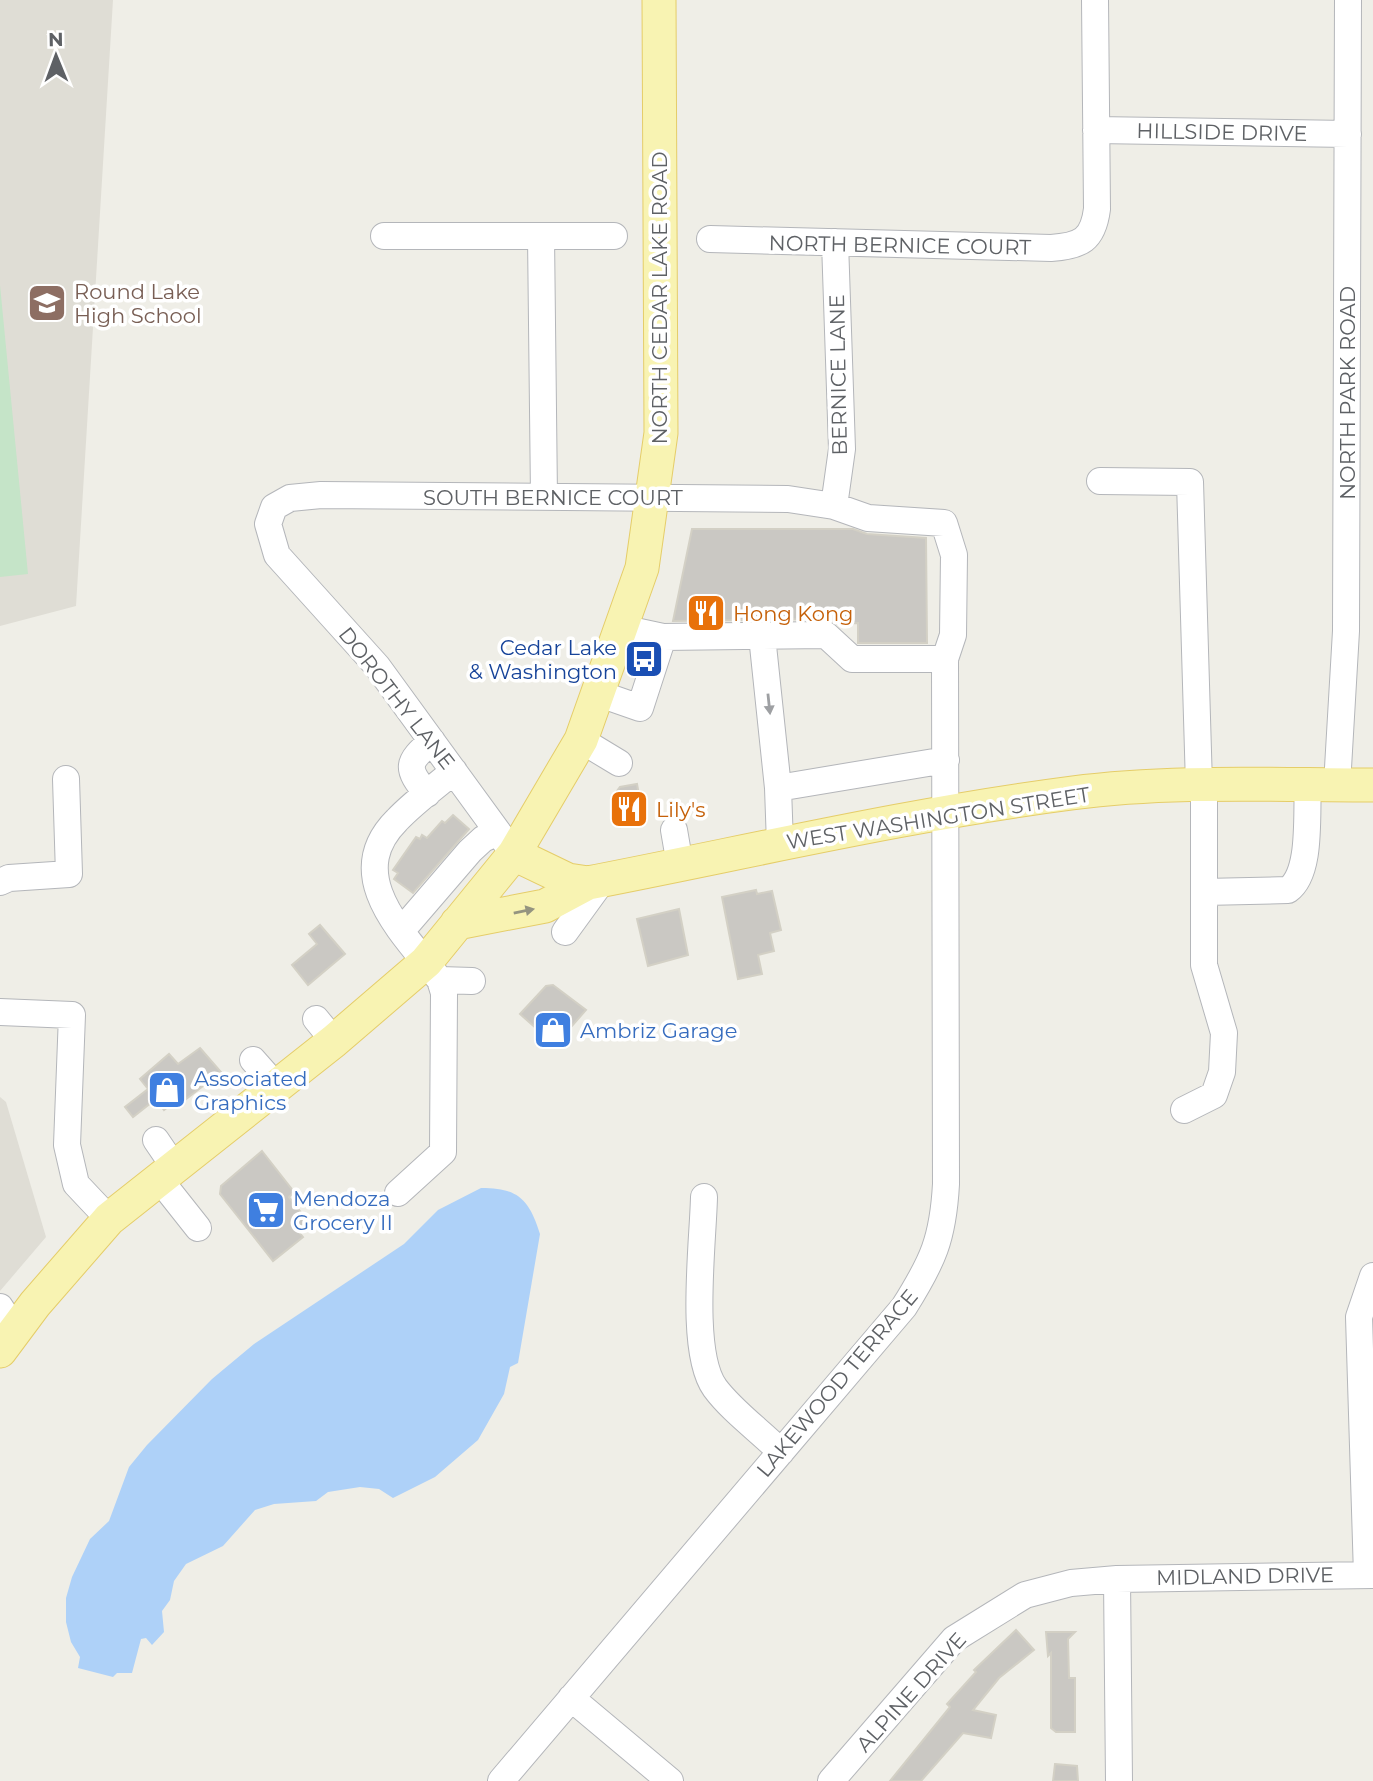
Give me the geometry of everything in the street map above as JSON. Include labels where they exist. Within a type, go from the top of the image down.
[{"type":"main road","name":"NORTH CEDAR LAKE ROAD","points":[[5,1329],[108,1219],[276,1086],[325,1030],[433,971],[457,923],[506,843],[581,740],[642,569],[661,433],[659,0]]},
{"type":"main road","name":"WEST WASHINGTON STREET","points":[[506,843],[568,880],[595,882],[780,844],[1073,793],[1202,785],[1373,785]]},
{"type":"main road","points":[[457,923],[545,906],[595,882]]},
{"type":"street","points":[[1095,0],[1096,130]]},
{"type":"street","name":"NORTH PARK ROAD","points":[[1204,892],[1288,890],[1296,884],[1303,871],[1322,785],[1346,631],[1348,0]]},
{"type":"street","name":"HILLSIDE DRIVE","points":[[1096,130],[1348,134]]},
{"type":"street","name":"NORTH BERNICE COURT","points":[[710,239],[1051,248],[1072,246],[1087,238],[1095,226],[1096,130]]},
{"type":"street","points":[[384,236],[614,236]]},
{"type":"street","points":[[541,236],[544,497]]},
{"type":"street","name":"BERNICE LANE","points":[[834,506],[842,449],[835,243]]},
{"type":"street","points":[[1100,481],[1191,482],[1202,785],[1204,965],[1221,1014],[1222,1072],[1214,1095],[1184,1110]]},
{"type":"street","name":"SOUTH BERNICE COURT","points":[[274,508],[290,498],[321,495],[788,499],[834,506],[868,519],[944,523],[954,555],[953,635],[945,659]]},
{"type":"street","name":"DOROTHY LANE","points":[[274,508],[268,524],[277,555],[377,666],[506,843]]},
{"type":"street","points":[[621,628],[663,637],[826,635],[852,659],[945,659]]},
{"type":"street","points":[[762,636],[778,788],[780,844]]},
{"type":"street","points":[[597,693],[640,708],[663,637]]},
{"type":"street","name":"LAKEWOOD TERRACE","points":[[501,1781],[904,1307],[931,1265],[944,1226],[946,1170],[945,659]]},
{"type":"street","points":[[581,740],[619,763]]},
{"type":"street","points":[[427,794],[415,779],[411,763],[414,756],[432,741]]},
{"type":"street","points":[[778,788],[946,760]]},
{"type":"street","points":[[398,1193],[443,1152],[444,993],[433,971],[376,891],[373,867],[380,841],[396,821],[454,771]]},
{"type":"street","points":[[0,883],[9,878],[69,874],[66,779]]},
{"type":"street","points":[[674,830],[680,865]]},
{"type":"street","points":[[402,930],[482,839],[506,843]]},
{"type":"street","points":[[565,932],[595,882]]},
{"type":"street","points":[[433,971],[472,981]]},
{"type":"street","points":[[0,1012],[72,1015],[67,1145],[76,1184],[108,1219]]},
{"type":"street","points":[[254,1060],[276,1086]]},
{"type":"street","points":[[156,1140],[168,1174],[198,1228]]},
{"type":"street","points":[[704,1197],[700,1323],[703,1362],[715,1388],[781,1452]]},
{"type":"street","points":[[1370,1575],[1359,1317],[1373,1276]]},
{"type":"street","name":"MIDLAND DRIVE","points":[[1117,1578],[1370,1575]]},
{"type":"street","points":[[1117,1578],[1119,1781]]},
{"type":"street","name":"ALPINE DRIVE","points":[[831,1781],[954,1639],[1026,1595],[1071,1583],[1117,1578]]},
{"type":"street","points":[[571,1698],[670,1781]]},
{"type":"shaded area","name":"Round Lake High School","points":[[0,0],[113,0],[76,606],[0,626]]},
{"type":"shaded area","points":[[0,1097],[6,1102],[46,1237],[0,1291]]},
{"type":"green space","points":[[0,285],[28,574],[0,577]]},
{"type":"water","points":[[481,1188],[504,1190],[520,1198],[531,1212],[540,1234],[518,1363],[510,1367],[504,1394],[478,1440],[435,1477],[393,1498],[379,1489],[360,1487],[328,1492],[316,1501],[274,1504],[255,1510],[223,1546],[186,1564],[174,1581],[170,1600],[162,1611],[164,1632],[152,1645],[146,1638],[141,1639],[132,1673],[117,1673],[113,1677],[78,1668],[80,1657],[71,1642],[66,1622],[66,1598],[72,1577],[90,1539],[109,1521],[129,1467],[147,1445],[212,1379],[254,1344],[404,1244],[438,1210]]},
{"type":"building","points":[[692,529],[853,529],[867,534],[926,538],[927,643],[858,643],[858,623],[837,624],[826,619],[673,621]]},
{"type":"building","name":"Lily's","points":[[637,784],[644,822],[621,827],[614,795],[620,787]]},
{"type":"building","points":[[453,815],[469,829],[413,893],[394,879],[398,873],[393,870],[416,837],[420,839],[422,835],[427,838],[442,821],[445,823]]},
{"type":"building","points":[[756,890],[757,894],[772,891],[781,930],[770,933],[774,951],[758,955],[762,974],[738,979],[722,897]]},
{"type":"building","points":[[679,909],[688,955],[648,966],[637,919]]},
{"type":"building","points":[[320,925],[345,954],[308,985],[292,965],[317,944],[309,934]]},
{"type":"building","name":"Ambriz Garage","points":[[553,985],[586,1010],[555,1045],[520,1014],[546,986]]},
{"type":"building","points":[[200,1048],[221,1072],[186,1099],[183,1095],[164,1110],[156,1099],[133,1117],[125,1107],[148,1089],[140,1079],[169,1054],[178,1064]]},
{"type":"building","name":"Mendoza Grocery II","points":[[262,1151],[294,1192],[289,1197],[309,1223],[299,1232],[303,1237],[273,1261],[220,1194],[221,1186]]},
{"type":"building","points":[[1016,1630],[1034,1650],[999,1678],[973,1710],[996,1715],[991,1738],[963,1733],[921,1781],[890,1781],[950,1707],[947,1704],[976,1672],[974,1670]]},
{"type":"building","points":[[1046,1632],[1075,1632],[1068,1639],[1069,1678],[1075,1678],[1075,1732],[1056,1732],[1051,1728],[1051,1653],[1048,1656]]},
{"type":"building","points":[[1055,1764],[1077,1766],[1078,1781],[1053,1781]]},
{"type":"place","name":"Round Lake High School","points":[[47,303]]},
{"type":"place","name":"Hong Kong","points":[[706,613]]},
{"type":"place","name":"Cedar Lake & Washington","points":[[644,659]]},
{"type":"place","name":"Lily's","points":[[629,809]]},
{"type":"place","name":"Ambriz Garage","points":[[553,1030]]},
{"type":"place","name":"Associated Graphics","points":[[167,1090]]},
{"type":"place","name":"Mendoza Grocery II","points":[[266,1210]]}]
